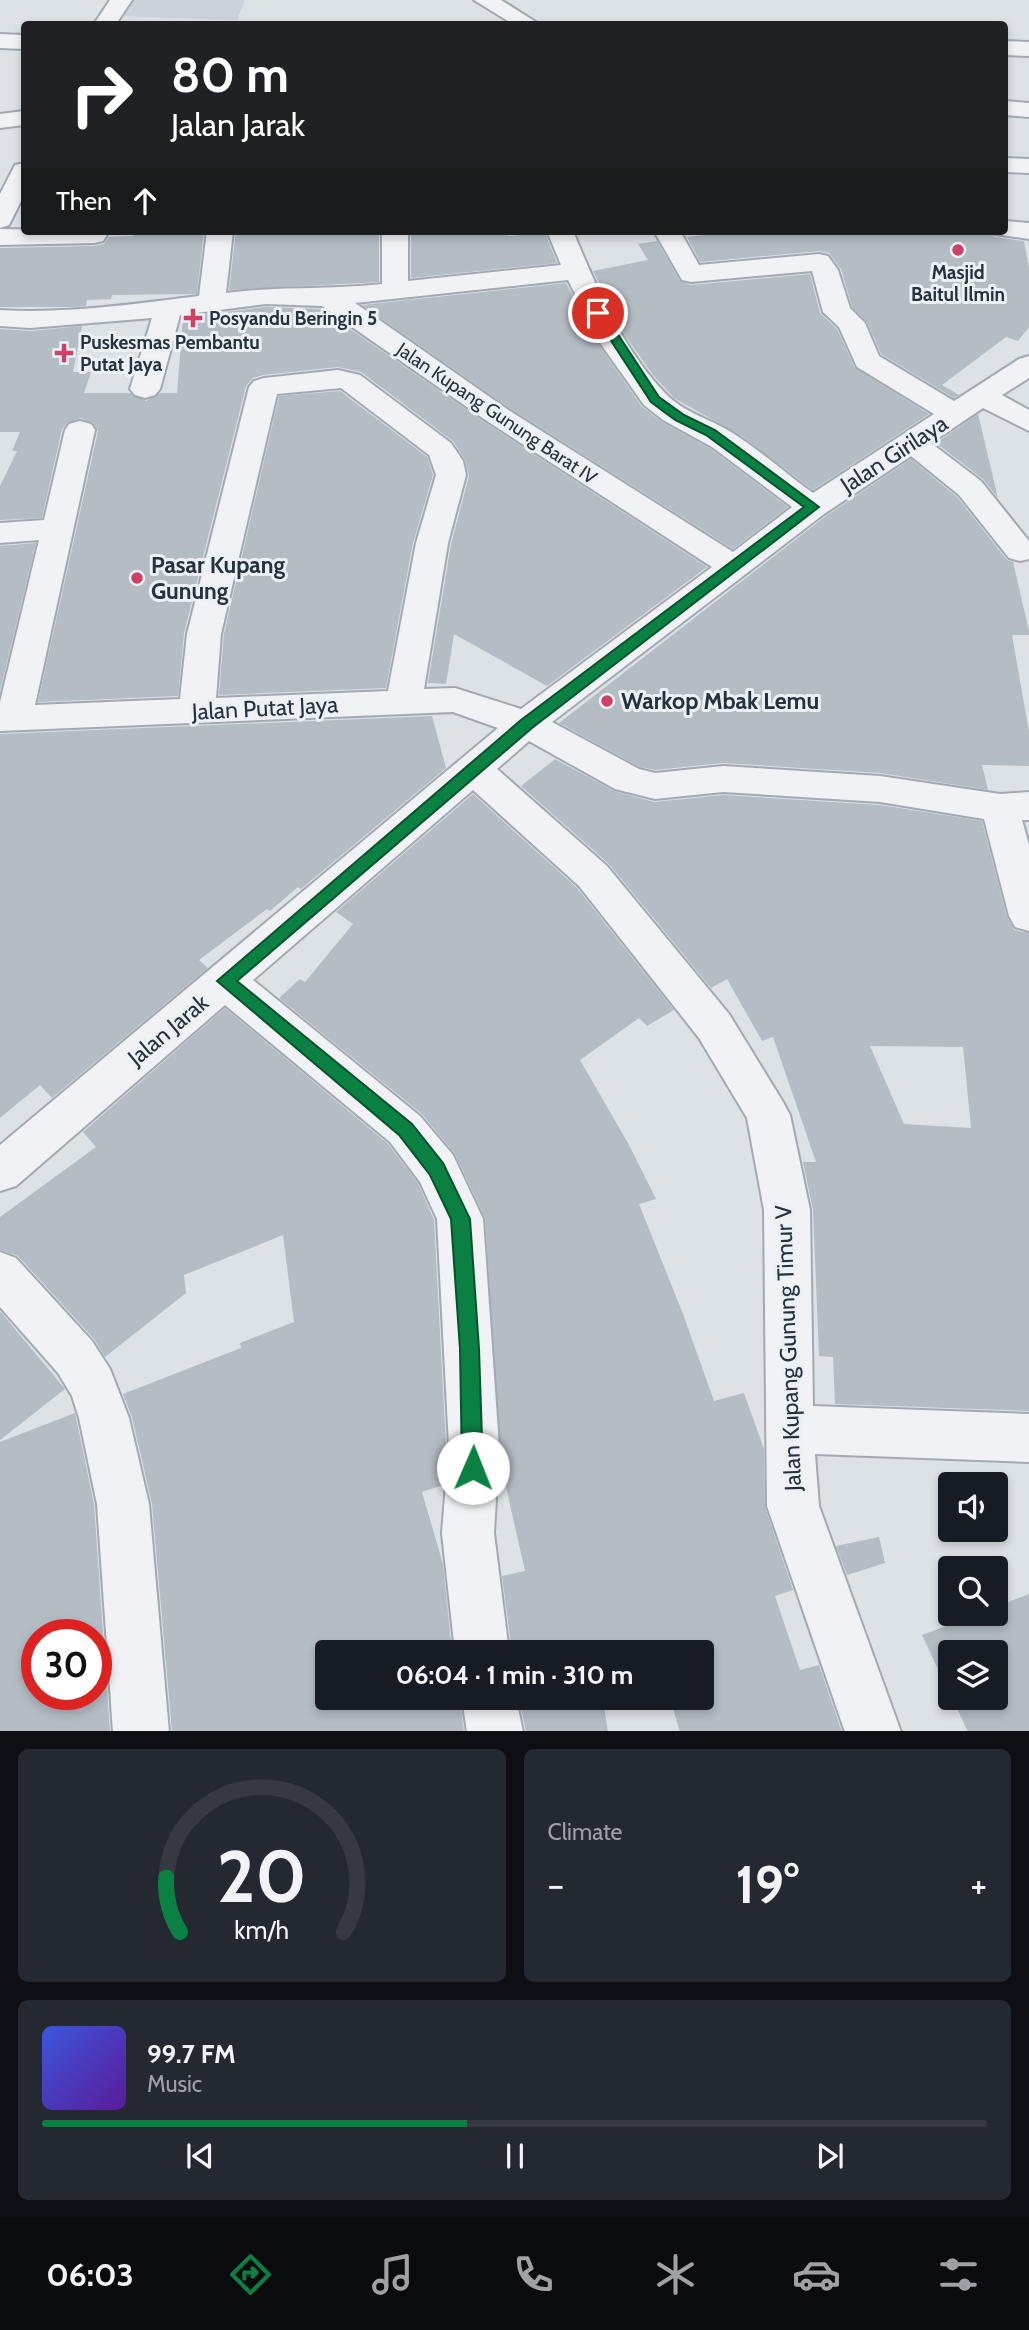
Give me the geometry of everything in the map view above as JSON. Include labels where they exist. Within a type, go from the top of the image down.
[{"type":"street","points":[[107,21],[121,0]]},
{"type":"street","points":[[485,0],[523,21]]},
{"type":"street","points":[[0,41],[21,42]]},
{"type":"street","points":[[1008,48],[1029,49]]},
{"type":"street","points":[[1008,108],[1029,110]]},
{"type":"street","points":[[0,121],[21,118]]},
{"type":"street","points":[[1008,164],[1029,166]]},
{"type":"street","points":[[0,220],[18,195]]},
{"type":"street","points":[[1008,229],[1029,231]]},
{"type":"street","points":[[0,237],[94,235]]},
{"type":"street","points":[[212,300],[220,235]]},
{"type":"street","points":[[395,235],[395,284]]},
{"type":"street","points":[[562,235],[576,271],[609,334],[655,400],[679,417],[710,432],[813,507]]},
{"type":"street","points":[[669,235],[691,274],[819,262],[825,270],[837,312],[851,323],[867,360],[954,414]]},
{"type":"street","points":[[0,318],[30,320],[168,309],[212,300],[266,296],[329,298],[576,271]]},
{"type":"street","name":"Jalan Kupang Gunung Barat IV","points":[[329,298],[497,415],[734,567]]},
{"type":"street","points":[[145,389],[168,309]]},
{"type":"street","name":"Jalan Girilaya","points":[[526,724],[813,507],[1029,365]]},
{"type":"street","points":[[197,711],[204,634],[264,387],[338,379],[351,381],[440,449],[450,466],[451,475],[432,543],[404,701]]},
{"type":"street","points":[[982,396],[1029,422]]},
{"type":"street","points":[[7,719],[58,529],[80,430]]},
{"type":"street","points":[[911,442],[970,488],[1020,551]]},
{"type":"street","points":[[0,533],[58,529]]},
{"type":"street","name":"Jalan Putat Jaya","points":[[7,719],[455,700],[526,724],[603,763],[628,780],[655,786],[723,779],[867,788],[1015,807]]},
{"type":"street","name":"Jalan Jarak","points":[[0,1172],[526,724]]},
{"type":"street","name":"Jalan Kupang Gunung Timur V","points":[[473,769],[593,876],[714,1026],[768,1115],[787,1210],[789,1429],[793,1506],[873,1731]]},
{"type":"street","points":[[1015,807],[1029,916]]},
{"type":"street","points":[[225,981],[405,1129],[437,1169],[460,1219],[474,1446],[468,1533],[481,1640]]},
{"type":"street","points":[[0,1273],[75,1357],[93,1386],[104,1418],[123,1504],[141,1731]]},
{"type":"street","points":[[789,1429],[1029,1438]]},
{"type":"street","points":[[491,1710],[495,1731]]},
{"type":"shaded area","points":[[126,0],[245,0],[237,20],[118,16]]},
{"type":"building","points":[[204,235],[197,294],[112,295],[111,299],[87,300],[86,306],[75,307],[0,307],[0,248],[94,246],[104,244],[109,237]]},
{"type":"building","points":[[236,235],[379,235],[379,282],[229,290]]},
{"type":"building","points":[[411,235],[546,235],[557,263],[411,278]]},
{"type":"building","points":[[993,235],[1024,241],[1029,268],[1029,327],[1018,341],[1006,337],[942,385],[959,395],[954,398],[881,354],[867,322],[852,307],[841,269],[829,253],[819,251],[700,262],[687,237]]},
{"type":"building","points":[[657,241],[680,281],[690,285],[810,274],[820,313],[837,329],[855,368],[929,414],[813,490],[743,437],[674,398],[653,375],[626,337],[593,271],[648,260],[638,244]]},
{"type":"building","points":[[566,283],[596,341],[642,407],[662,422],[711,449],[788,507],[733,549],[508,407],[362,305]]},
{"type":"building","points":[[266,307],[321,309],[486,423],[707,567],[547,686],[454,634],[446,684],[428,683],[451,544],[469,476],[465,460],[453,441],[361,372],[338,367],[263,375],[253,378],[246,386],[184,633],[178,696],[38,702],[98,431],[93,423],[81,418],[67,423],[62,429],[42,518],[0,520],[0,486],[17,451],[12,451],[20,432],[0,432],[0,329],[30,331],[82,326],[73,372],[91,372],[84,393],[130,393],[146,401],[160,393],[177,393],[183,317]]},
{"type":"building","points":[[340,391],[427,457],[433,475],[413,543],[386,688],[219,695],[224,634],[279,396]]},
{"type":"building","points":[[978,414],[998,498],[983,479],[936,443]]},
{"type":"building","points":[[911,459],[957,497],[1007,560],[1013,562],[1029,631],[1029,635],[1012,635],[1029,732],[1029,766],[982,765],[988,790],[880,773],[723,763],[655,770],[640,767],[559,723],[826,516]]},
{"type":"building","points":[[36,543],[0,691],[0,546]]},
{"type":"building","points":[[432,716],[446,768],[301,889],[298,887],[270,911],[267,909],[199,960],[208,968],[52,1098],[40,1085],[0,1118],[0,734]]},
{"type":"building","points":[[555,759],[614,791],[654,802],[723,795],[880,805],[982,821],[1007,917],[1014,930],[1029,933],[1029,1411],[835,1404],[833,1357],[819,1356],[813,1210],[803,1162],[816,1162],[773,1037],[762,1041],[727,979],[711,988],[609,864],[521,786]],"holes":[[[870,1046],[963,1047],[971,1128],[904,1124]]]},
{"type":"building","points":[[473,794],[577,888],[674,1010],[647,1026],[639,1018],[580,1060],[628,1143],[656,1199],[639,1204],[714,1401],[744,1393],[764,1449],[765,1507],[793,1590],[775,1596],[800,1670],[819,1665],[842,1731],[680,1731],[674,1710],[714,1710],[714,1640],[510,1640],[502,1576],[525,1571],[501,1465],[485,1218],[455,1154],[422,1114],[279,998],[300,979],[305,982],[353,924],[336,912]]},
{"type":"building","points":[[225,1008],[388,1144],[418,1183],[434,1220],[446,1446],[443,1485],[422,1492],[443,1564],[451,1640],[315,1640],[315,1710],[461,1710],[464,1731],[172,1731],[152,1504],[132,1417],[123,1394],[241,1348],[240,1343],[294,1322],[283,1235],[184,1275],[186,1293],[105,1357],[94,1339],[18,1256],[0,1250],[0,1217],[96,1147],[83,1132]]},
{"type":"building","points":[[0,1311],[65,1389],[0,1440]]},
{"type":"building","points":[[75,1413],[94,1504],[102,1619],[21,1619],[21,1710],[108,1710],[110,1731],[0,1731],[0,1442]]},
{"type":"building","points":[[879,1537],[885,1563],[847,1575],[836,1546]]},
{"type":"building","points":[[1029,1594],[1029,1731],[968,1731],[958,1710],[1008,1710],[1008,1640],[938,1640],[938,1669],[922,1635],[946,1626],[1008,1626],[1008,1602]]},
{"type":"building","points":[[521,1710],[605,1710],[608,1731],[526,1731]]},
{"type":"place","name":"Masjid Baitul Ilmin","points":[[958,250]]},
{"type":"place","name":"Posyandu Beringin 5","points":[[193,318]]},
{"type":"place","name":"Puskesmas Pembantu Putat Jaya","points":[[64,353]]},
{"type":"place","name":"Pasar Kupang Gunung","points":[[137,578]]},
{"type":"place","name":"Warkop Mbak Lemu","points":[[607,701]]},
{"type":"route","points":[[473,1468],[470,1349],[460,1219],[437,1169],[405,1129],[225,981],[526,724],[813,507],[710,432],[679,417],[655,400],[609,334],[598,313]]}]
